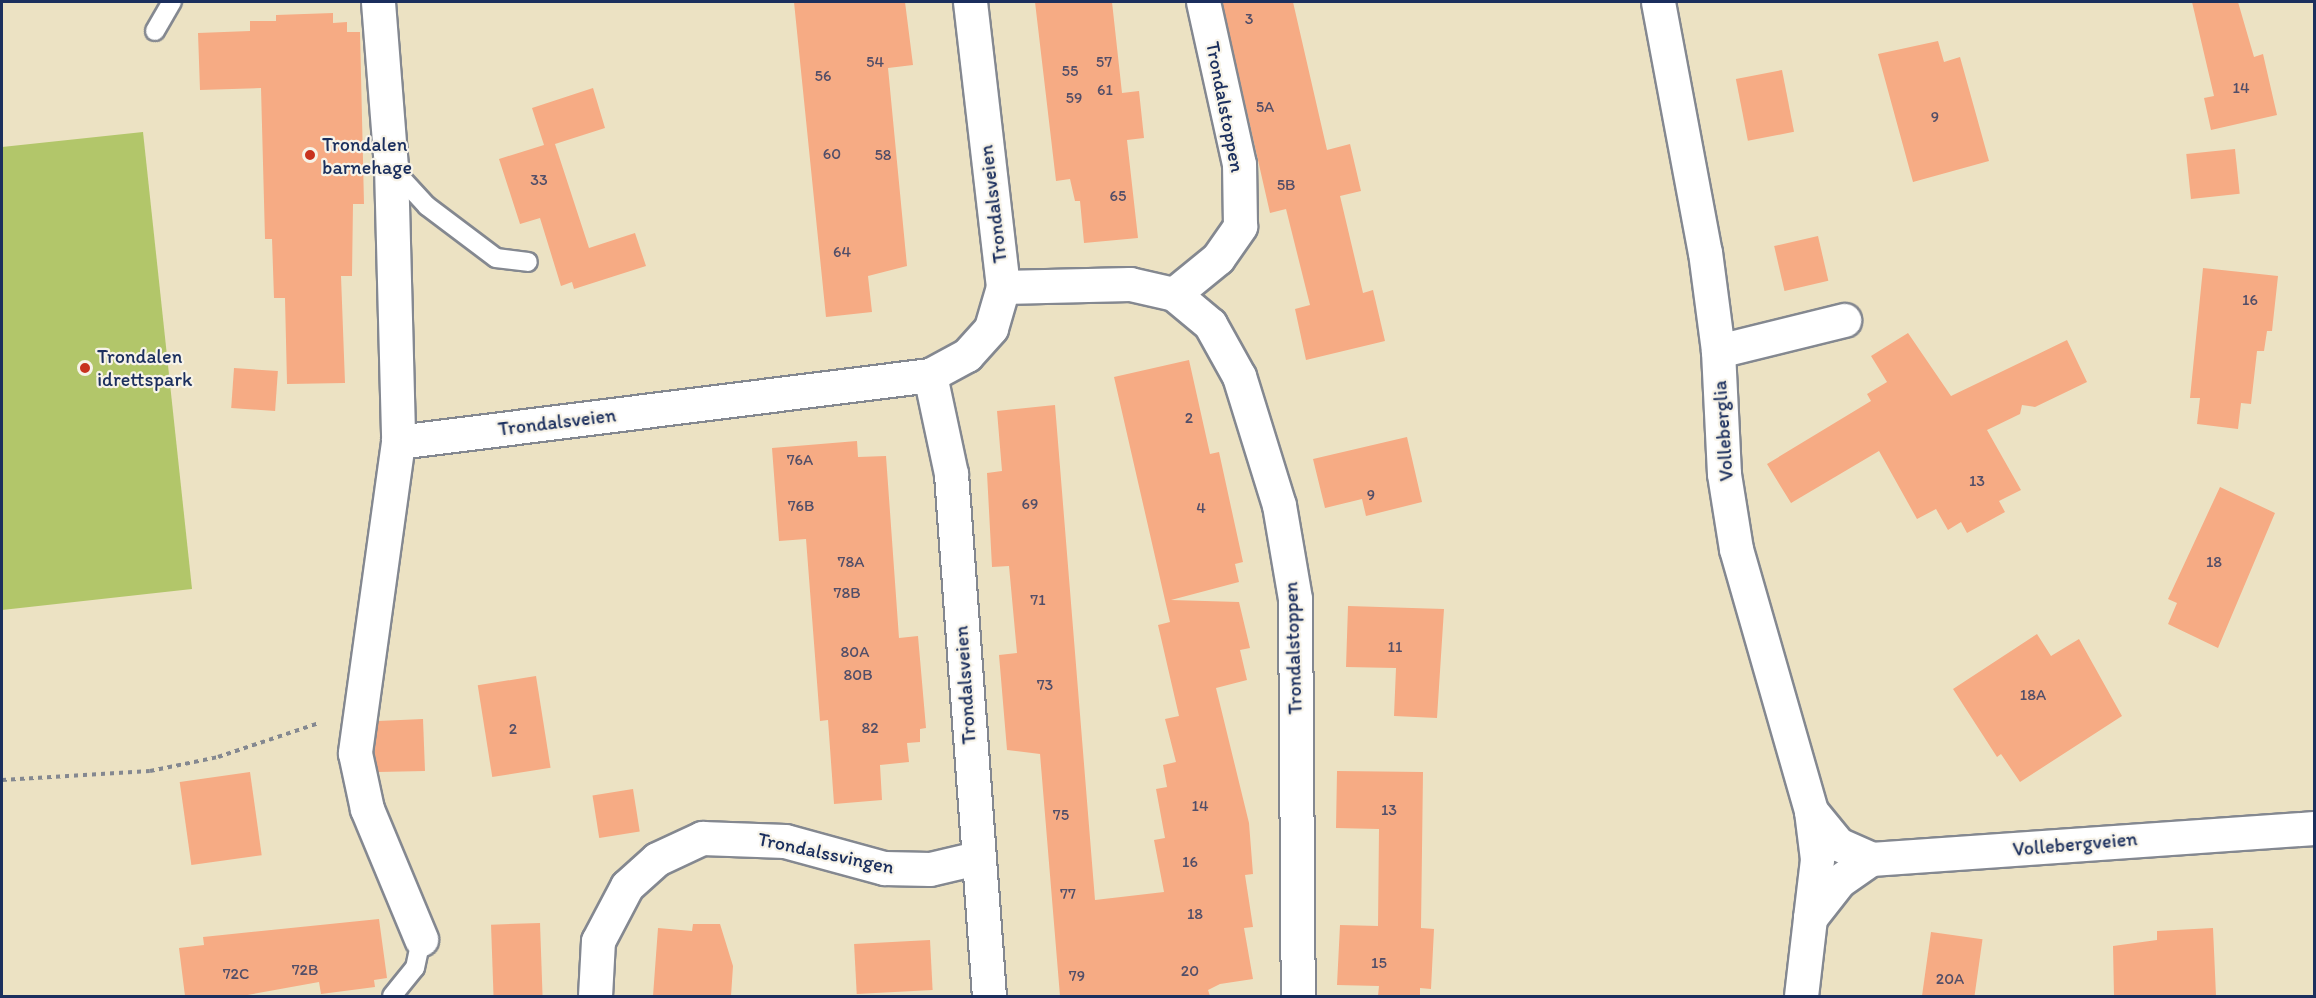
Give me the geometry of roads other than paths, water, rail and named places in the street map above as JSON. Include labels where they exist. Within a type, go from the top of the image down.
[{"type":"street","points":[[378,2],[391,166],[398,442],[358,706],[355,753],[367,809],[421,939]]},
{"type":"street","name":"Trondalsveien","points":[[398,442],[930,375],[968,355],[991,328],[1003,287],[970,2]]},
{"type":"street","name":"Trondalstoppen","points":[[1174,294],[1218,258],[1240,226],[1239,164],[1203,2]]},
{"type":"street","name":"Volleberglia","points":[[1658,2],[1705,252],[1718,351],[1724,474],[1736,549],[1811,811],[1838,844]]},
{"type":"street","name":"Trondalstoppen","points":[[1003,287],[1130,284],[1174,294],[1210,324],[1239,376],[1279,505],[1295,599],[1298,996]]},
{"type":"street","points":[[1718,351],[1844,320]]},
{"type":"street","name":"Trondalsveien","points":[[930,375],[951,474],[977,858],[989,996]]},
{"type":"street","points":[[1802,996],[1817,858],[1811,811]]},
{"type":"street","name":"Vollebergveien","points":[[1838,844],[1871,859],[2314,828]]},
{"type":"street","name":"Trondalssvingen","points":[[595,996],[598,941],[627,886],[657,859],[702,838],[785,841],[884,868],[930,869],[977,858]]},
{"type":"street","points":[[1810,918],[1839,881],[1871,859]]},
{"type":"lane","points":[[155,31],[172,2]]},
{"type":"lane","points":[[391,166],[428,206],[496,258],[528,262]]},
{"type":"lane","points":[[392,996],[415,968],[421,939]]},
{"type":"place","name":"Trondalen barnehage","points":[[310,155]]},
{"type":"place","name":"Trondalen idrettspark","points":[[85,368]]}]
